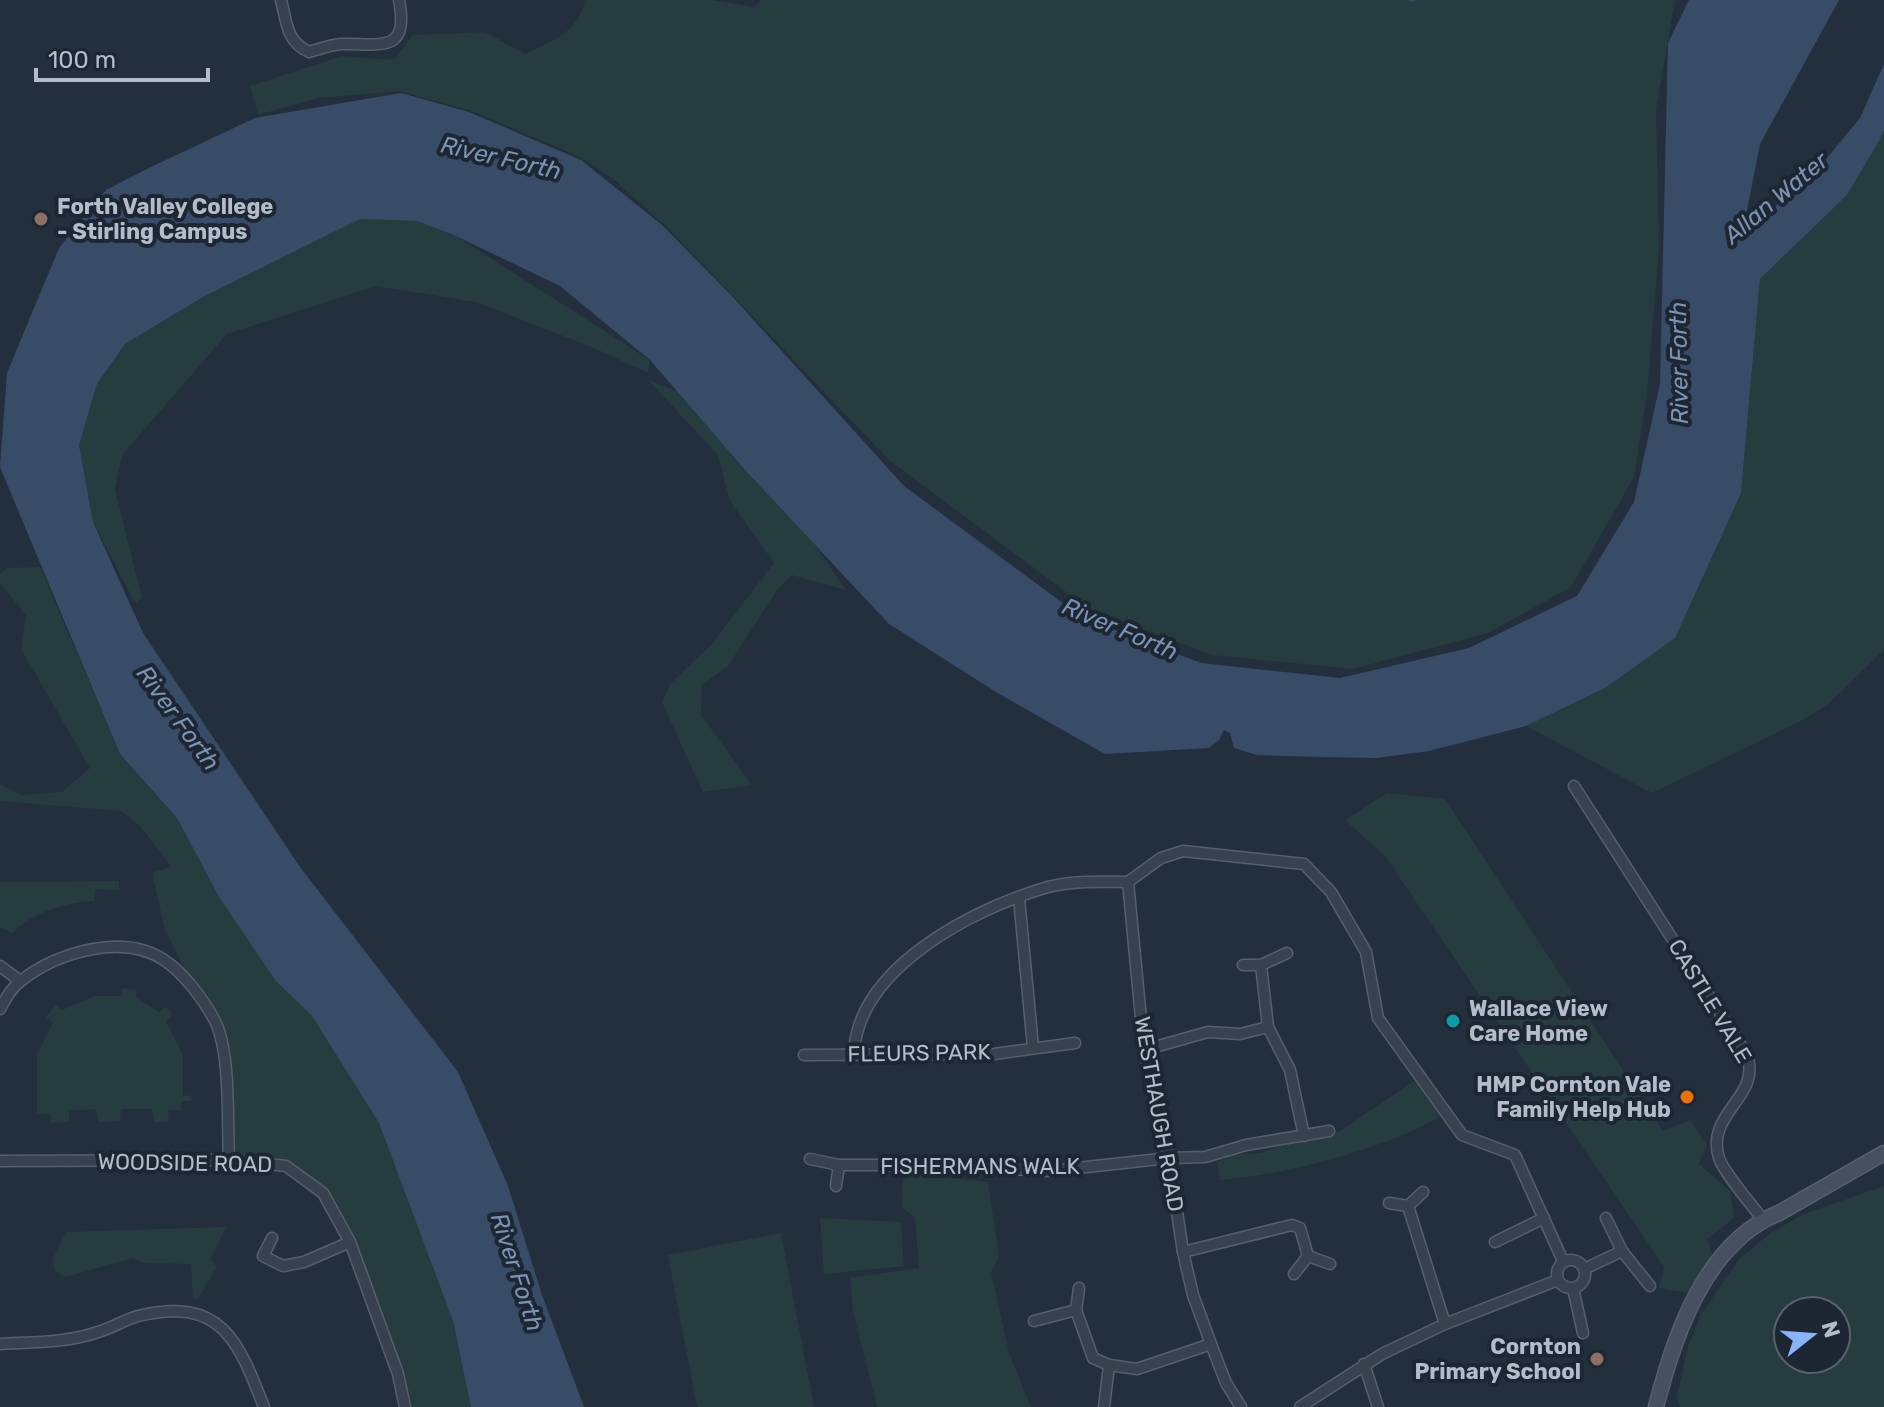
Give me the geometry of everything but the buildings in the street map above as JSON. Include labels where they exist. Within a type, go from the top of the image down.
[{"type":"main road","points":[[1656,1407],[1676,1338],[1693,1299],[1729,1250],[1763,1220],[1884,1153]]},
{"type":"street","points":[[281,0],[289,32],[296,45],[309,52],[337,44],[387,44],[399,35],[402,23],[399,0]]},
{"type":"street","name":"CASTLE VALE","points":[[1574,786],[1747,1055],[1752,1069],[1745,1087],[1716,1132],[1720,1160],[1763,1220]]},
{"type":"street","points":[[854,1053],[854,1040],[867,1006],[910,956],[962,923],[1019,898],[1050,887],[1086,882],[1128,882],[1161,858],[1183,851],[1304,864],[1331,892],[1366,952],[1378,1018],[1462,1135],[1515,1155],[1563,1261]]},
{"type":"street","name":"WESTHAUGH ROAD","points":[[1128,882],[1144,1050],[1169,1158],[1183,1252],[1193,1295],[1211,1344],[1226,1383],[1241,1407]]},
{"type":"street","points":[[1019,898],[1033,1047]]},
{"type":"street","points":[[0,1009],[20,981],[60,957],[111,946],[152,954],[166,961],[201,1000],[215,1022],[223,1045],[229,1160]]},
{"type":"street","points":[[1243,965],[1261,965],[1287,953]]},
{"type":"street","points":[[1261,965],[1268,1027],[1290,1070],[1304,1136]]},
{"type":"street","points":[[0,966],[20,981]]},
{"type":"street","points":[[1144,1050],[1208,1032],[1240,1034],[1268,1027]]},
{"type":"street","name":"FLEURS PARK","points":[[804,1055],[994,1054],[1075,1043]]},
{"type":"street","name":"FISHERMANS WALK","points":[[810,1159],[839,1165],[927,1165],[1050,1171],[1205,1157],[1246,1145],[1329,1131]]},
{"type":"street","name":"WOODSIDE ROAD","points":[[0,1161],[229,1160],[286,1166],[323,1193],[350,1242],[398,1374],[405,1407]]},
{"type":"street","points":[[836,1186],[839,1165]]},
{"type":"street","points":[[1408,1206],[1423,1192]]},
{"type":"street","points":[[1389,1203],[1408,1206]]},
{"type":"street","points":[[1408,1206],[1445,1324]]},
{"type":"street","points":[[1495,1242],[1544,1218]]},
{"type":"street","points":[[1606,1218],[1622,1251],[1650,1286]]},
{"type":"street","points":[[1183,1252],[1292,1225],[1300,1228],[1308,1256]]},
{"type":"street","points":[[272,1238],[263,1256],[283,1266],[304,1262],[350,1242]]},
{"type":"street","points":[[1584,1269],[1622,1251]]},
{"type":"street","points":[[1308,1256],[1330,1264]]},
{"type":"street","points":[[1294,1274],[1308,1256]]},
{"type":"street","points":[[1563,1261],[1575,1260],[1584,1269],[1584,1278],[1573,1288]]},
{"type":"street","points":[[1563,1261],[1556,1272],[1558,1280],[1564,1286],[1573,1288]]},
{"type":"street","points":[[1300,1407],[1364,1364],[1445,1324],[1558,1280]]},
{"type":"street","points":[[1079,1288],[1076,1310],[1093,1358],[1109,1365],[1137,1369],[1211,1344]]},
{"type":"street","points":[[1573,1288],[1583,1333]]},
{"type":"street","points":[[0,1344],[57,1341],[96,1333],[136,1317],[169,1310],[189,1312],[211,1319],[229,1335],[244,1356],[264,1407]]},
{"type":"street","points":[[1034,1321],[1076,1310]]},
{"type":"street","points":[[1364,1364],[1378,1407]]},
{"type":"street","points":[[1104,1407],[1109,1365]]},
{"type":"green space","points":[[585,0],[712,0],[754,7],[761,0],[1675,0],[1656,110],[1659,248],[1647,394],[1634,477],[1571,587],[1488,633],[1353,669],[1212,655],[1089,609],[889,460],[669,229],[612,178],[578,156],[469,110],[399,91],[318,98],[258,115],[250,86],[342,56],[394,60],[413,35],[485,32],[525,54],[570,28],[582,11]]},
{"type":"green space","points":[[1884,130],[1884,650],[1827,705],[1799,722],[1652,793],[1526,726],[1605,688],[1741,493],[1760,279],[1847,195]]},
{"type":"green space","points":[[360,219],[417,221],[456,236],[650,360],[648,373],[594,348],[476,302],[376,286],[227,334],[122,455],[115,489],[142,598],[135,603],[93,522],[79,445],[97,384],[125,344],[203,297]]},
{"type":"green space","points":[[648,380],[676,391],[791,511],[846,590],[792,575],[777,590],[728,666],[702,685],[701,715],[752,785],[703,792],[662,702],[671,683],[711,645],[774,563],[730,501],[718,455]]},
{"type":"green space","points":[[40,567],[120,754],[177,818],[219,897],[275,980],[312,1016],[379,1123],[453,1321],[471,1407],[407,1407],[332,1203],[285,1162],[235,1154],[228,1037],[215,1008],[182,964],[165,930],[152,873],[170,867],[168,862],[139,825],[121,811],[0,801],[0,784],[21,795],[62,792],[90,768],[21,649],[26,615],[0,583],[0,574],[8,568]]},
{"type":"green space","points":[[1387,793],[1445,799],[1663,1131],[1690,1120],[1707,1145],[1699,1164],[1730,1191],[1734,1218],[1707,1239],[1713,1256],[1687,1293],[1659,1288],[1664,1267],[1385,856],[1345,820]]},
{"type":"green space","points":[[119,881],[119,890],[96,889],[94,901],[50,910],[12,933],[0,927],[0,882]]},
{"type":"green space","points":[[122,988],[136,990],[136,997],[159,1012],[166,1007],[173,1014],[166,1021],[183,1055],[183,1095],[191,1096],[192,1101],[181,1101],[181,1110],[169,1110],[168,1122],[154,1122],[152,1109],[121,1109],[120,1121],[98,1122],[96,1109],[69,1111],[69,1122],[51,1123],[50,1113],[37,1114],[37,1054],[53,1022],[46,1017],[56,1005],[62,1010],[95,996],[121,996]]},
{"type":"green space","points":[[1417,1079],[1441,1116],[1419,1128],[1334,1158],[1274,1173],[1220,1180],[1217,1162],[1237,1154],[1261,1153],[1337,1133]]},
{"type":"green space","points":[[903,1173],[988,1182],[999,1256],[991,1272],[1009,1353],[1031,1407],[877,1407],[853,1312],[850,1278],[919,1268],[915,1218],[902,1207]]},
{"type":"green space","points":[[1884,1186],[1884,1407],[1680,1407],[1677,1397],[1688,1346],[1700,1316],[1739,1259],[1772,1232],[1804,1214]]},
{"type":"green space","points":[[820,1218],[901,1222],[904,1266],[824,1274]]},
{"type":"green space","points":[[226,1227],[211,1259],[217,1267],[197,1300],[193,1298],[191,1264],[144,1263],[133,1258],[66,1277],[55,1271],[53,1259],[66,1232]]},
{"type":"green space","points":[[781,1233],[814,1407],[697,1407],[668,1255]]},
{"type":"water","name":"River Forth","points":[[1689,0],[1839,0],[1760,144],[1743,231],[1809,180],[1860,118],[1884,64],[1884,130],[1847,195],[1760,279],[1741,493],[1675,638],[1605,688],[1526,726],[1429,751],[1377,758],[1257,755],[1234,748],[1230,733],[1224,730],[1219,740],[1209,748],[1105,754],[996,692],[889,624],[747,472],[650,360],[560,286],[456,236],[417,221],[360,219],[203,297],[125,344],[97,384],[79,445],[93,522],[143,633],[300,867],[458,1072],[508,1186],[542,1295],[584,1407],[471,1407],[453,1321],[379,1123],[312,1016],[275,980],[219,897],[177,818],[120,754],[0,467],[7,373],[59,248],[106,190],[255,118],[401,93],[469,112],[581,160],[662,225],[731,295],[904,486],[1083,618],[1201,663],[1340,678],[1469,648],[1577,596],[1634,502],[1660,384],[1668,43]]},
{"type":"place","name":"Forth Valley College - Stirling Campus","points":[[41,219]]},
{"type":"place","name":"Wallace View Care Home","points":[[1453,1021]]},
{"type":"place","name":"HMP Cornton Vale Family Help Hub","points":[[1687,1097]]},
{"type":"place","name":"Cornton Primary School","points":[[1597,1359]]},
{"type":"water label","name":"Allan Water","points":[[1776,198]]}]
